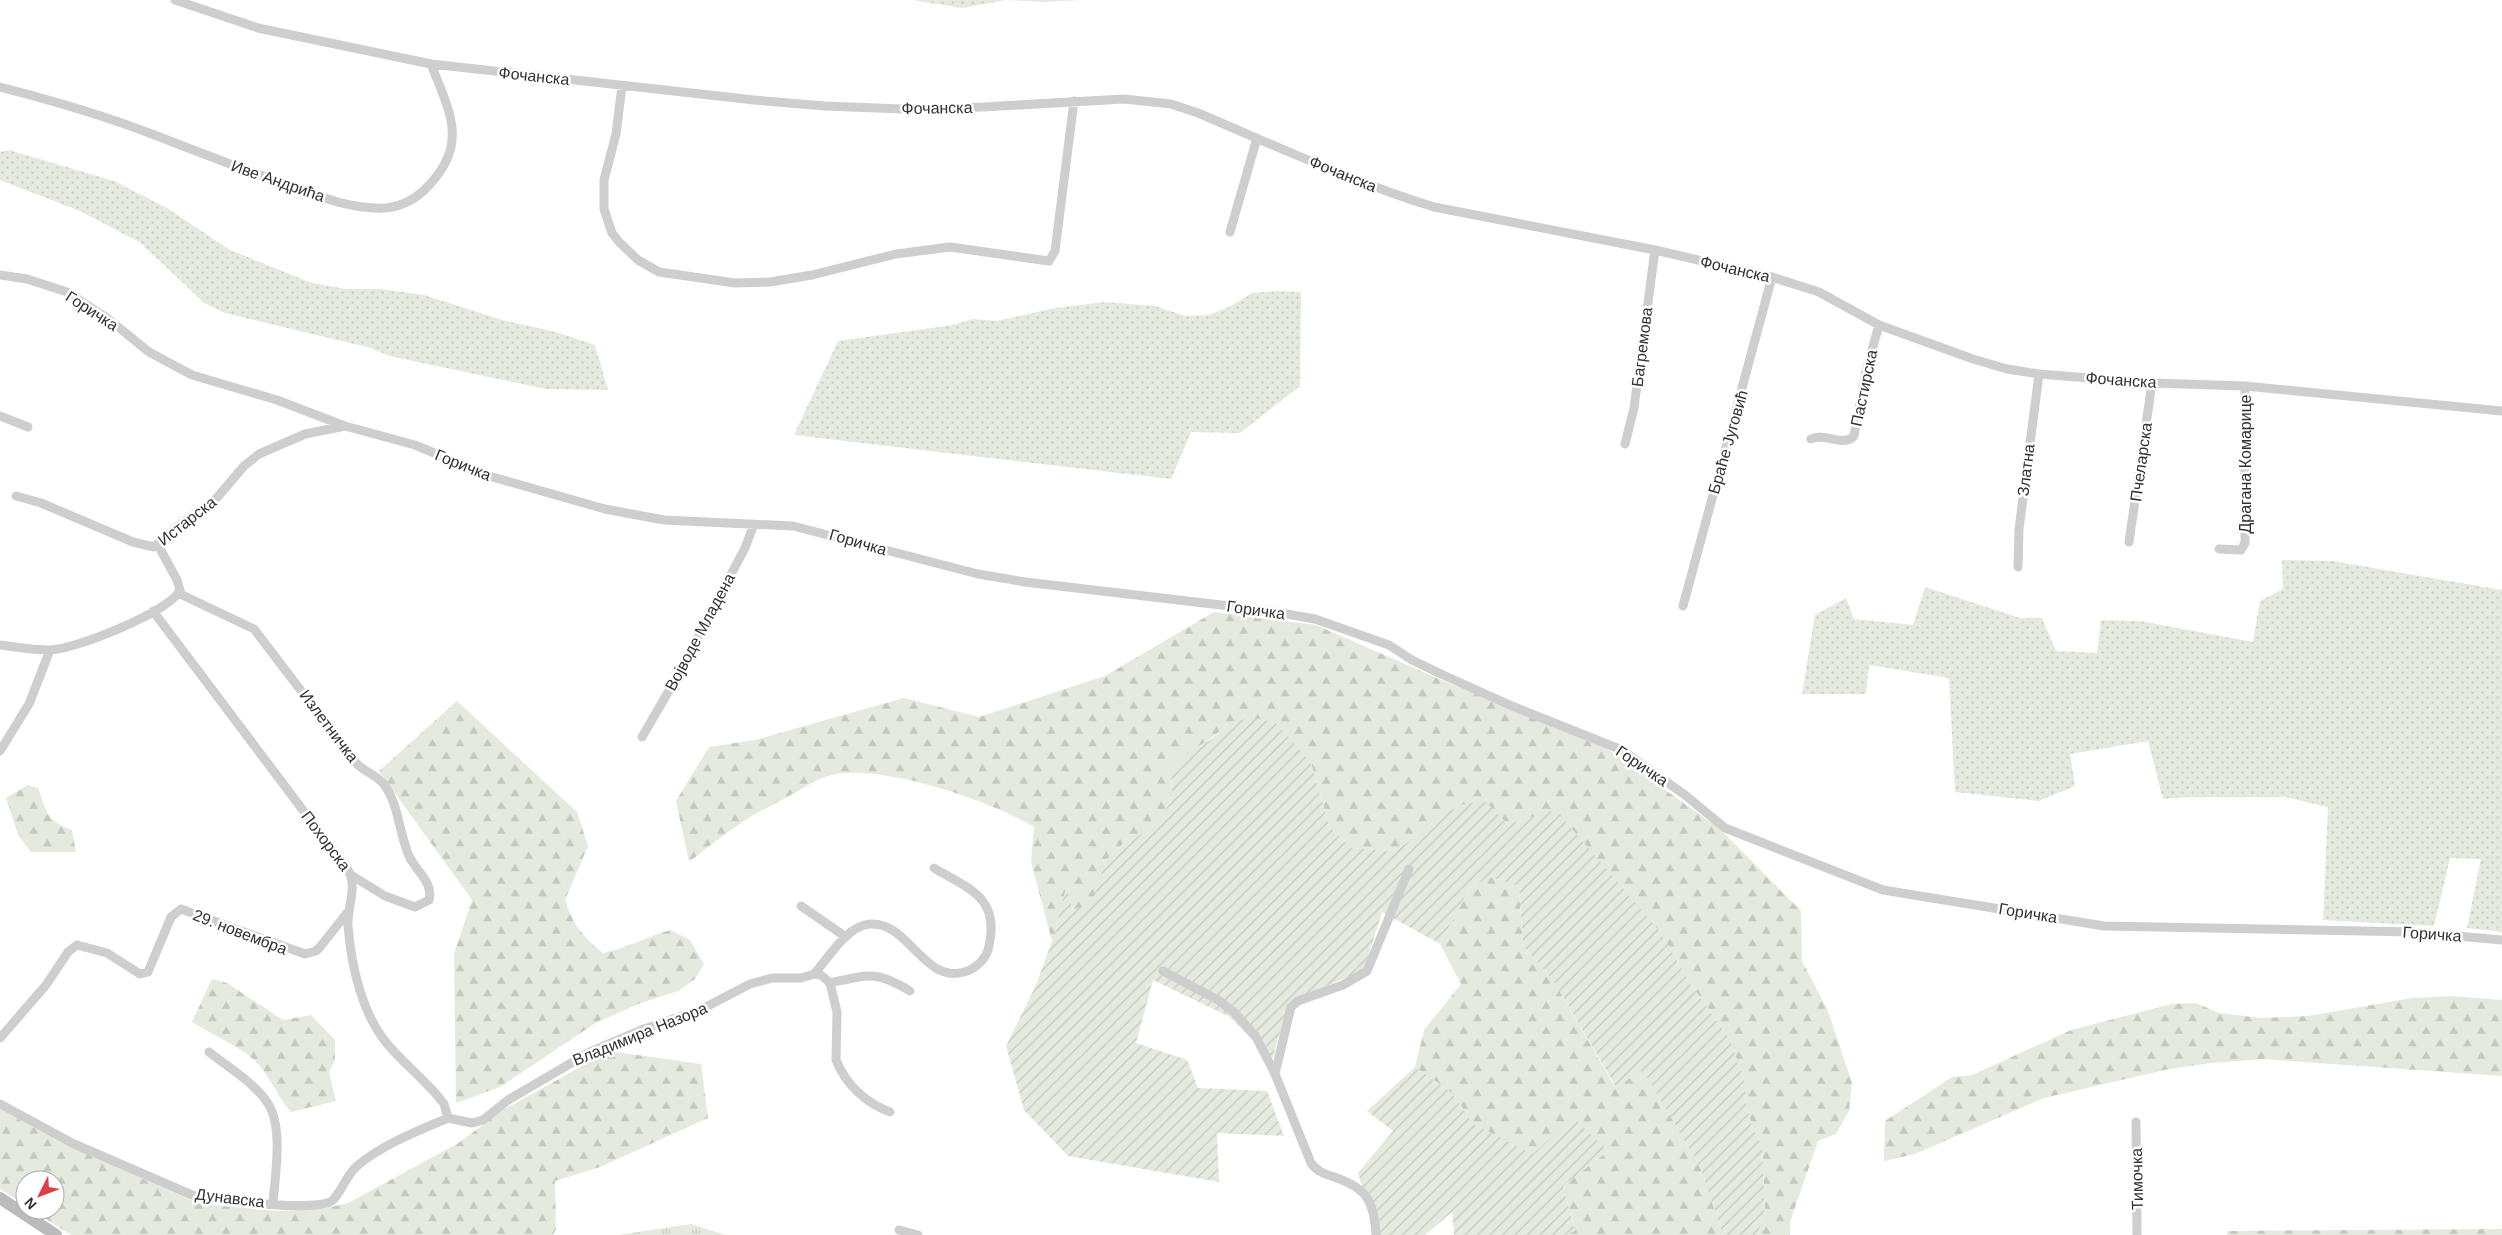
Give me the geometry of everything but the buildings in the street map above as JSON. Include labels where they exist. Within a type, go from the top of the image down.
[{"type":"main road","points":[[0,1198],[56,1235]]},
{"type":"street","name":"Фочанска","points":[[175,0],[258,28],[431,64],[754,100],[860,108],[984,107],[1124,99],[1171,104],[1198,113],[1365,184],[1434,207],[1655,250],[1772,276],[1819,292],[1879,325],[1972,359],[2039,374],[2152,383],[2245,386],[2502,411]]},
{"type":"street","name":"Иве Андрића","points":[[0,87],[70,106],[150,133],[315,195],[360,206],[388,208],[412,200],[427,188],[448,161],[452,123],[431,64]]},
{"type":"street","points":[[622,86],[616,134],[604,180],[604,209],[612,232],[638,260],[659,272],[736,283],[784,280],[880,257],[935,248],[969,248],[1050,260],[1055,250],[1074,101]]},
{"type":"street","points":[[1230,232],[1257,138]]},
{"type":"street","name":"Багремова","points":[[1625,444],[1634,408],[1655,250]]},
{"type":"street","name":"Горичка","points":[[0,275],[27,279],[67,292],[107,318],[149,352],[192,375],[278,400],[345,426],[414,445],[498,479],[605,509],[664,520],[793,526],[823,532],[946,567],[1016,581],[1248,608],[1315,619],[1389,645],[1412,660],[1512,706],[1622,750],[1685,795],[1725,828],[1883,890],[2104,926],[2413,932],[2502,940]]},
{"type":"street","name":"Браће Југовић","points":[[1683,606],[1772,276]]},
{"type":"street","name":"Пастирска","points":[[1811,439],[1821,436],[1844,441],[1854,436],[1866,371],[1879,325]]},
{"type":"street","name":"Златна","points":[[2018,567],[2019,529],[2039,374]]},
{"type":"street","name":"Пчеларска","points":[[2129,542],[2152,383]]},
{"type":"street","name":"Драгана Комарице","points":[[2219,549],[2241,550],[2246,543],[2245,386]]},
{"type":"street","points":[[0,416],[28,427]]},
{"type":"street","name":"Истарска","points":[[16,496],[41,503],[133,542],[151,547],[158,545],[182,523],[222,494],[244,466],[260,454],[305,434],[345,426]]},
{"type":"street","name":"Војводе Младена","points":[[642,737],[674,682],[746,548],[754,524]]},
{"type":"street","points":[[0,644],[50,650],[66,648],[103,636],[153,611],[178,593],[177,580],[158,545]]},
{"type":"street","name":"Излетничка","points":[[178,593],[254,629],[357,764],[375,776],[387,788],[397,811],[402,836],[410,858],[428,884],[431,893],[429,900],[415,907],[386,896],[352,875]]},
{"type":"street","name":"Похорска","points":[[153,611],[223,701],[352,875],[351,896],[347,913],[355,971],[365,1006],[388,1045],[444,1104],[448,1118]]},
{"type":"street","points":[[0,751],[26,710],[50,650]]},
{"type":"street","points":[[814,974],[846,938],[858,928],[878,924],[898,934],[942,970],[950,973],[965,972],[979,964],[989,949],[991,938],[991,916],[988,907],[973,892],[934,868]]},
{"type":"street","points":[[1274,1074],[1291,1007],[1298,1001],[1343,985],[1367,971],[1409,868]]},
{"type":"street","points":[[801,906],[846,938]]},
{"type":"street","name":"29. новембра","points":[[0,1038],[46,985],[73,946],[84,946],[107,952],[140,974],[145,974],[148,972],[171,917],[177,910],[181,909],[305,954],[320,947],[347,913]]},
{"type":"street","points":[[1163,971],[1197,988],[1234,1013],[1256,1037],[1274,1074],[1311,1163],[1322,1173],[1344,1180],[1365,1194],[1372,1205],[1376,1235]]},
{"type":"street","points":[[814,974],[821,975],[830,984],[837,1012],[836,1060],[839,1066],[861,1095],[870,1103],[890,1112]]},
{"type":"street","name":"Владимира Назора","points":[[448,1118],[472,1123],[482,1120],[508,1100],[590,1052],[644,1029],[702,1009],[760,980],[801,978],[814,974]]},
{"type":"street","points":[[830,984],[868,975],[893,981],[910,991]]},
{"type":"street","points":[[209,1052],[258,1092],[272,1109],[277,1128],[273,1203]]},
{"type":"street","name":"Дунавска","points":[[0,1104],[72,1143],[192,1195],[204,1198],[305,1206],[322,1205],[333,1201],[349,1174],[364,1161],[403,1139],[448,1118]]},
{"type":"street","name":"Тимочка","points":[[2136,1122],[2137,1235]]},
{"type":"street","points":[[899,1230],[918,1235]]},
{"type":"green space","points":[[913,0],[1006,0],[962,8]]},
{"type":"green space","points":[[1006,0],[1080,0],[1045,2]]},
{"type":"green space","points":[[9,150],[114,181],[167,208],[230,250],[312,283],[346,289],[380,289],[424,295],[502,320],[556,332],[595,345],[608,390],[546,389],[390,356],[371,348],[225,313],[204,303],[141,243],[80,211],[0,180],[0,152]]},
{"type":"green space","points":[[1301,292],[1300,386],[1240,433],[1191,432],[1171,479],[794,435],[838,341],[953,325],[973,319],[997,321],[1055,308],[1105,302],[1155,306],[1185,316],[1209,315],[1231,306],[1252,293]]},
{"type":"green space","points":[[2282,560],[2332,561],[2502,590],[2502,932],[2467,928],[2481,859],[2450,858],[2434,926],[2323,920],[2328,807],[2285,797],[2186,797],[2163,799],[2148,741],[2070,754],[2075,786],[2039,801],[1955,792],[1949,678],[1869,665],[1866,694],[1802,694],[1815,615],[1846,598],[1854,619],[1913,625],[1925,587],[2020,618],[2042,618],[2056,651],[2097,653],[2101,620],[2140,621],[2253,642],[2260,601],[2283,589]]},
{"type":"green space","points":[[1214,612],[1316,625],[1446,682],[1600,743],[1720,829],[1801,911],[1802,961],[1828,1011],[1852,1083],[1849,1111],[1836,1134],[1818,1141],[1790,1222],[1790,1235],[1758,1235],[1765,1208],[1762,1147],[1752,1126],[1746,1104],[1745,1082],[1730,1040],[1690,983],[1661,933],[1508,824],[1486,803],[1440,816],[1419,835],[1393,851],[1351,848],[1329,826],[1311,763],[1228,724],[1171,768],[1172,795],[1164,814],[1145,832],[1123,844],[1106,860],[1093,902],[1073,910],[1066,889],[1052,941],[1031,862],[1034,827],[963,795],[903,779],[875,774],[849,773],[828,776],[813,782],[747,819],[689,862],[676,801],[709,747],[755,740],[904,698],[979,717],[1105,676]]},
{"type":"green space","points":[[457,701],[577,812],[588,846],[565,900],[575,924],[584,936],[603,953],[670,930],[690,940],[704,964],[695,979],[678,991],[641,1003],[597,1022],[500,1087],[456,1103],[454,954],[472,900],[379,771]]},
{"type":"green space","points":[[1252,717],[1276,723],[1311,763],[1329,826],[1351,848],[1393,851],[1419,835],[1440,816],[1464,804],[1486,802],[1508,824],[1556,810],[1661,933],[1690,983],[1730,1040],[1745,1082],[1746,1104],[1752,1126],[1762,1147],[1765,1208],[1758,1235],[1723,1235],[1700,1167],[1643,1070],[1616,1087],[1553,980],[1523,946],[1519,887],[1491,877],[1470,887],[1440,944],[1382,912],[1364,970],[1289,1002],[1272,1060],[1230,1017],[1153,980],[1136,1043],[1187,1060],[1198,1088],[1267,1091],[1284,1136],[1217,1133],[1219,1182],[1068,1156],[1024,1110],[1006,1046],[1036,985],[1052,941],[1066,888],[1073,910],[1092,902],[1106,860],[1123,844],[1145,832],[1164,814],[1172,795],[1171,768],[1193,749],[1212,739],[1228,724]]},
{"type":"green space","points":[[28,785],[38,788],[52,819],[63,827],[72,830],[76,852],[31,852],[18,835],[6,798]]},
{"type":"green space","points":[[1491,877],[1519,887],[1523,946],[1553,980],[1615,1087],[1643,1069],[1700,1167],[1723,1235],[1565,1235],[1575,1230],[1563,1186],[1608,1151],[1573,1118],[1533,1155],[1474,1124],[1451,1092],[1415,1067],[1424,1030],[1461,984],[1440,944],[1470,887]]},
{"type":"green space","points":[[212,979],[227,983],[283,1020],[311,1015],[335,1040],[335,1060],[329,1072],[336,1101],[291,1112],[263,1069],[252,1058],[192,1022]]},
{"type":"green space","points":[[2451,996],[2502,1000],[2502,1076],[2263,1059],[2212,1063],[2169,1069],[2044,1098],[1915,1154],[1884,1161],[1885,1121],[1952,1077],[1972,1075],[2071,1030],[2172,1004],[2196,1003],[2219,1013],[2261,1018],[2308,1016],[2412,998]]},
{"type":"green space","points":[[609,1051],[701,1064],[708,1118],[600,1167],[555,1181],[556,1229],[553,1235],[71,1235],[48,1220],[65,1220],[65,1170],[15,1170],[15,1199],[0,1189],[0,1109],[64,1144],[200,1204],[277,1211],[322,1209],[348,1203],[457,1144],[503,1110]]},
{"type":"green space","points":[[1415,1067],[1451,1092],[1474,1124],[1533,1154],[1573,1117],[1608,1151],[1563,1186],[1575,1231],[1565,1235],[1454,1235],[1452,1212],[1425,1235],[1376,1235],[1358,1173],[1393,1131],[1367,1111]]},
{"type":"green space","points":[[691,1224],[725,1235],[618,1235]]},
{"type":"green space","points":[[2502,1229],[2502,1235],[2227,1235],[2227,1231]]}]
